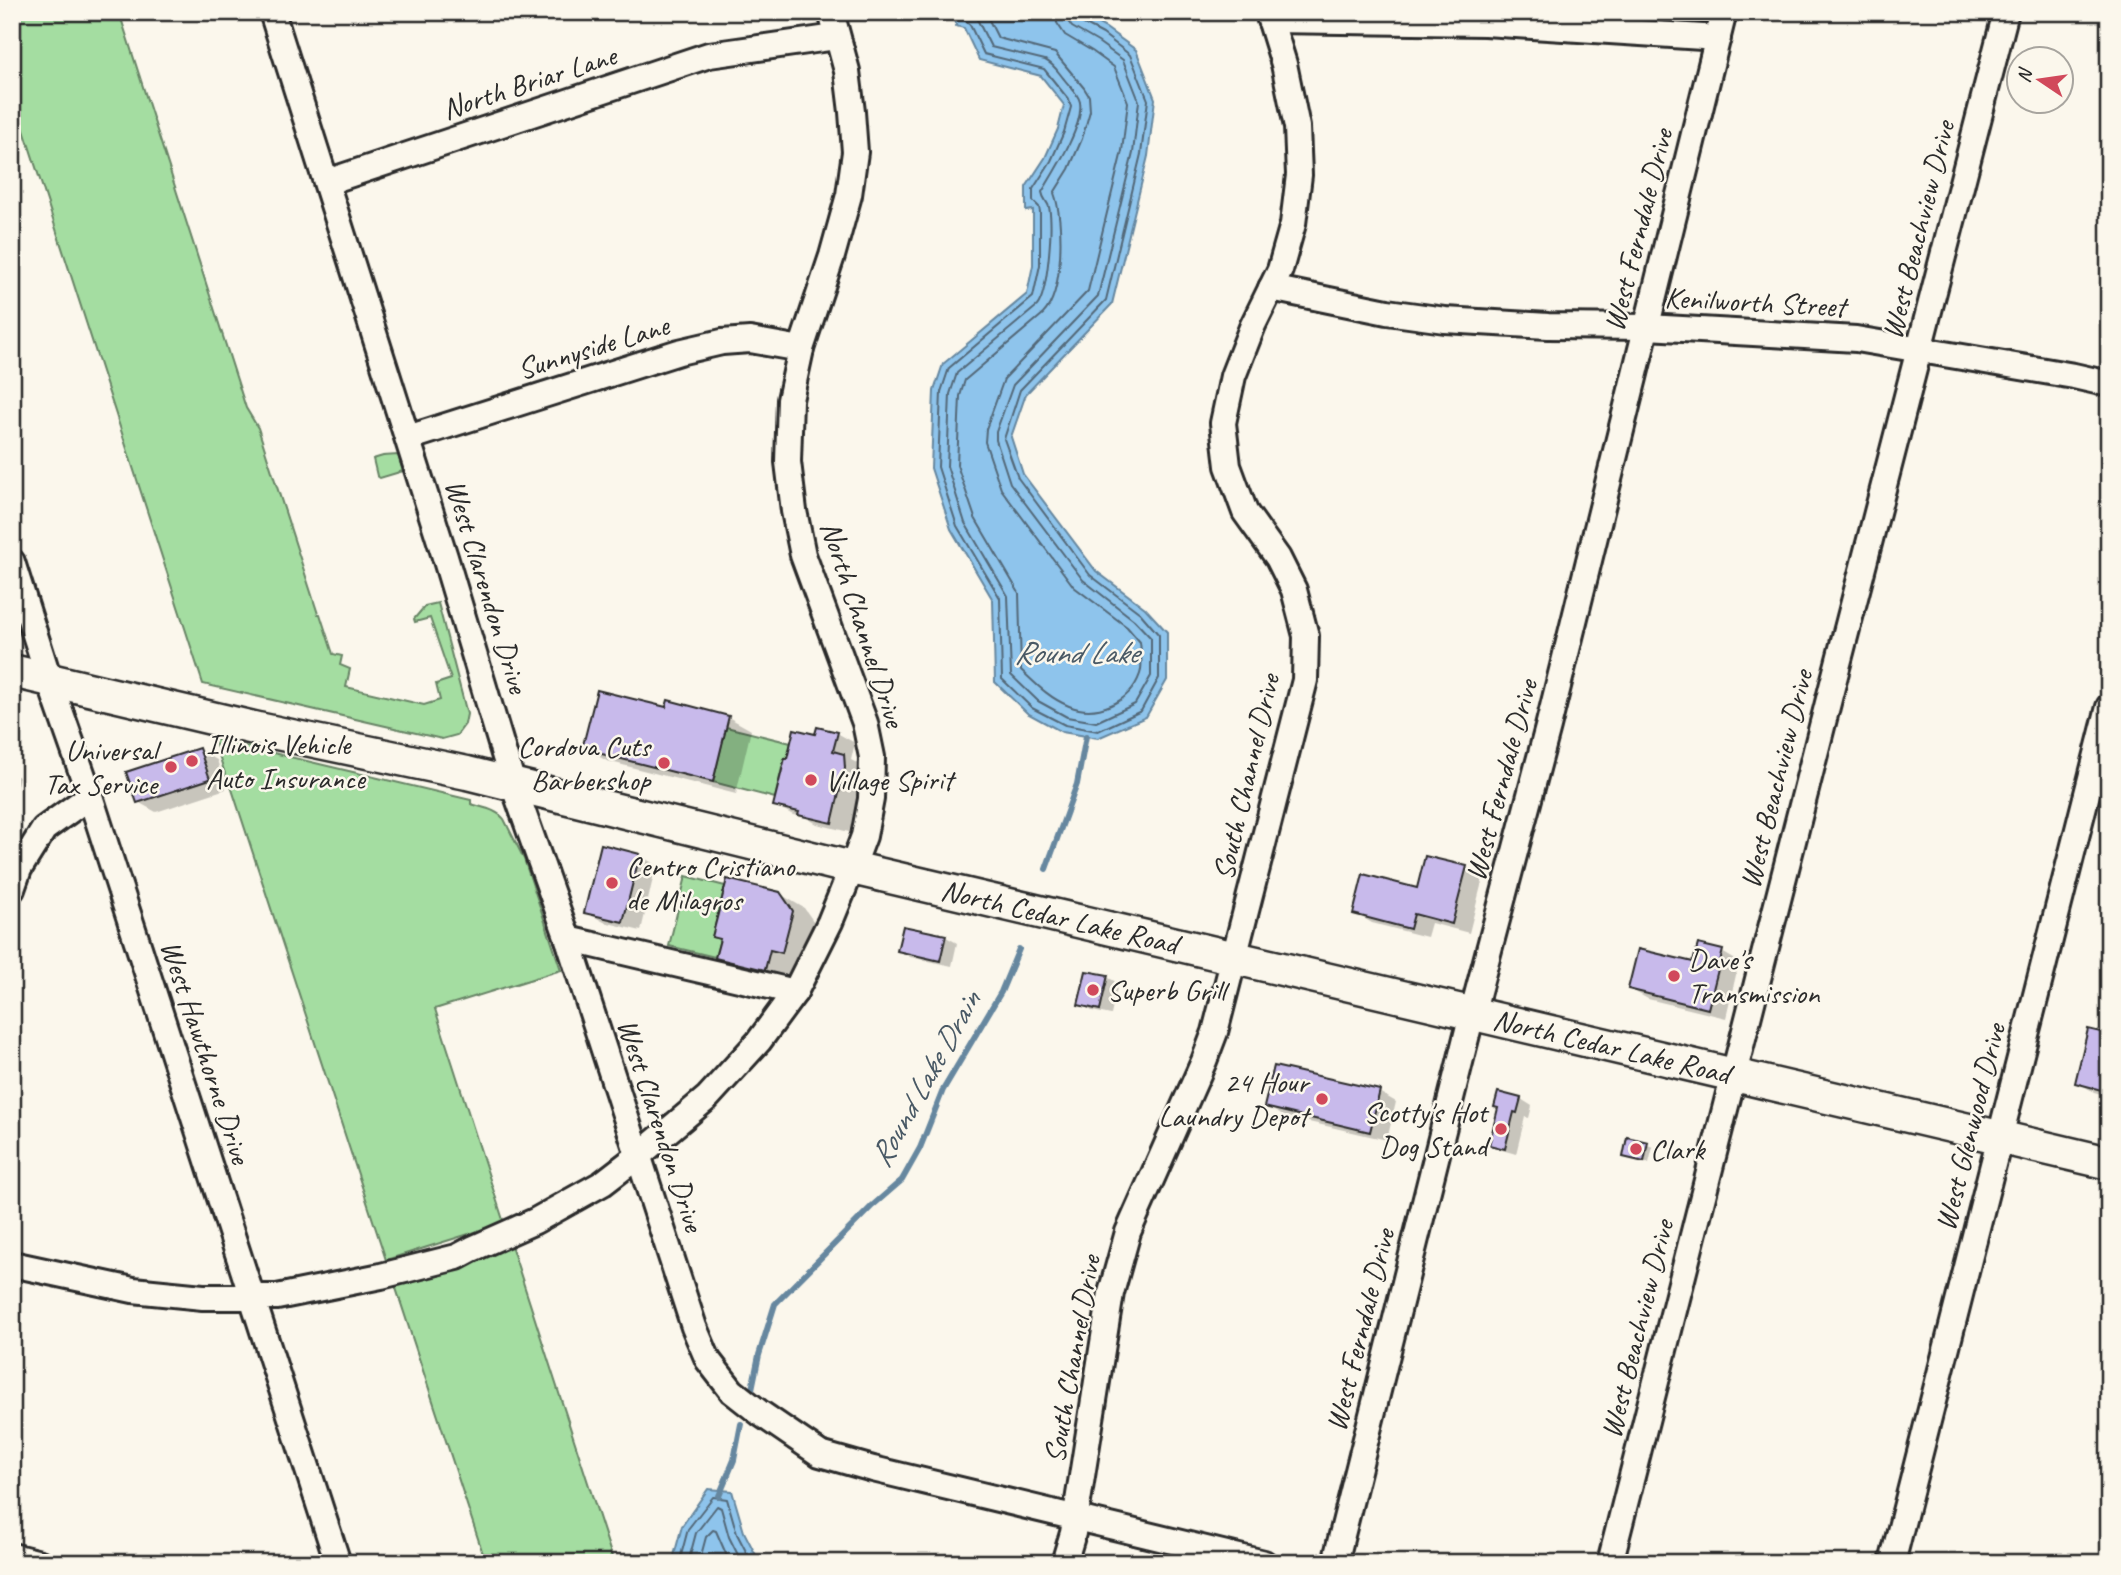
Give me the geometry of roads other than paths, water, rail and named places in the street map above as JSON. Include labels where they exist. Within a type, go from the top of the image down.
[{"type":"main road","name":"North Cedar Lake Road","points":[[12,671],[258,729],[513,784],[852,868],[2109,1163]]},
{"type":"street","name":"West Clarendon Drive","points":[[272,12],[408,438],[513,784],[568,939],[694,1326],[708,1360],[732,1391],[820,1454],[1264,1563]]},
{"type":"street","name":"North Channel Drive","points":[[12,1264],[132,1290],[203,1297],[277,1297],[457,1257],[535,1221],[592,1190],[638,1156],[707,1098],[759,1041],[795,992],[830,922],[864,836],[869,811],[872,757],[865,723],[803,555],[788,462],[790,400],[801,349],[849,195],[855,152],[847,71],[831,12]]},
{"type":"street","name":"West Ferndale Drive","points":[[1335,1563],[1472,1014],[1548,727],[1724,12]]},
{"type":"street","name":"West Beachview Drive","points":[[1610,1563],[2006,12]]},
{"type":"street","points":[[1269,16],[1485,23],[1718,38]]},
{"type":"street","name":"South Channel Drive","points":[[1063,1563],[1075,1518],[1111,1293],[1128,1232],[1215,1032],[1305,680],[1306,636],[1294,590],[1278,558],[1245,512],[1228,466],[1223,423],[1233,376],[1252,325],[1280,270],[1293,224],[1299,175],[1297,127],[1269,16]]},
{"type":"street","name":"North Briar Lane","points":[[327,183],[709,55],[836,37]]},
{"type":"street","name":"Kenilworth Street","points":[[1271,288],[1387,312],[1445,320],[1548,326],[1647,327],[1856,339],[2109,384]]},
{"type":"street","name":"Sunnyside Lane","points":[[408,438],[679,352],[722,342],[750,340],[801,349]]},
{"type":"street","name":"West Hawthorne Drive","points":[[12,562],[338,1563]]},
{"type":"street","name":"West Glenwood Drive","points":[[1892,1563],[2109,707]]},
{"type":"street","points":[[12,889],[19,869],[44,829],[90,796]]},
{"type":"street","points":[[568,939],[795,992]]},
{"type":"street","points":[[12,1556],[40,1563]]},
{"type":"water","name":"Round Lake","points":[[955,12],[1077,12],[1106,28],[1136,50],[1155,99],[1148,156],[1112,304],[1026,394],[1011,437],[1023,474],[1096,571],[1145,608],[1167,632],[1167,680],[1146,717],[1098,738],[1062,732],[1027,713],[995,682],[993,600],[951,529],[931,468],[934,391],[943,364],[1027,294],[1033,265],[1033,210],[1026,211],[1026,187],[1045,158],[1058,129],[1064,105],[1041,76],[979,60],[964,28],[956,26]]},
{"type":"water","points":[[708,1489],[732,1491],[744,1532],[760,1563],[672,1563],[682,1526]]},
{"type":"waterway","name":"Round Lake Drain","points":[[1046,869],[1077,784],[1086,736]]},
{"type":"waterway","name":"Round Lake Drain","points":[[751,1394],[759,1355],[775,1304],[872,1206],[902,1180],[920,1148],[943,1090],[1001,992],[1019,949]]},
{"type":"waterway","name":"Round Lake Drain","points":[[719,1496],[734,1460],[741,1424]]},
{"type":"place","name":"Illinois Vehicle Auto Insurance","points":[[192,761]]},
{"type":"place","name":"Cordova Cuts Barbershop","points":[[664,763]]},
{"type":"place","name":"Universal Tax Service","points":[[171,767]]},
{"type":"place","name":"Village Spirit","points":[[811,780]]},
{"type":"place","name":"Centro Cristiano de Milagros","points":[[612,883]]},
{"type":"place","name":"Dave's Transmission","points":[[1674,976]]},
{"type":"place","name":"Superb Grill","points":[[1093,990]]},
{"type":"place","name":"24 Hour Laundry Depot","points":[[1322,1099]]},
{"type":"place","name":"Scotty's Hot Dog Stand","points":[[1501,1129]]},
{"type":"place","name":"Clark","points":[[1636,1149]]}]
